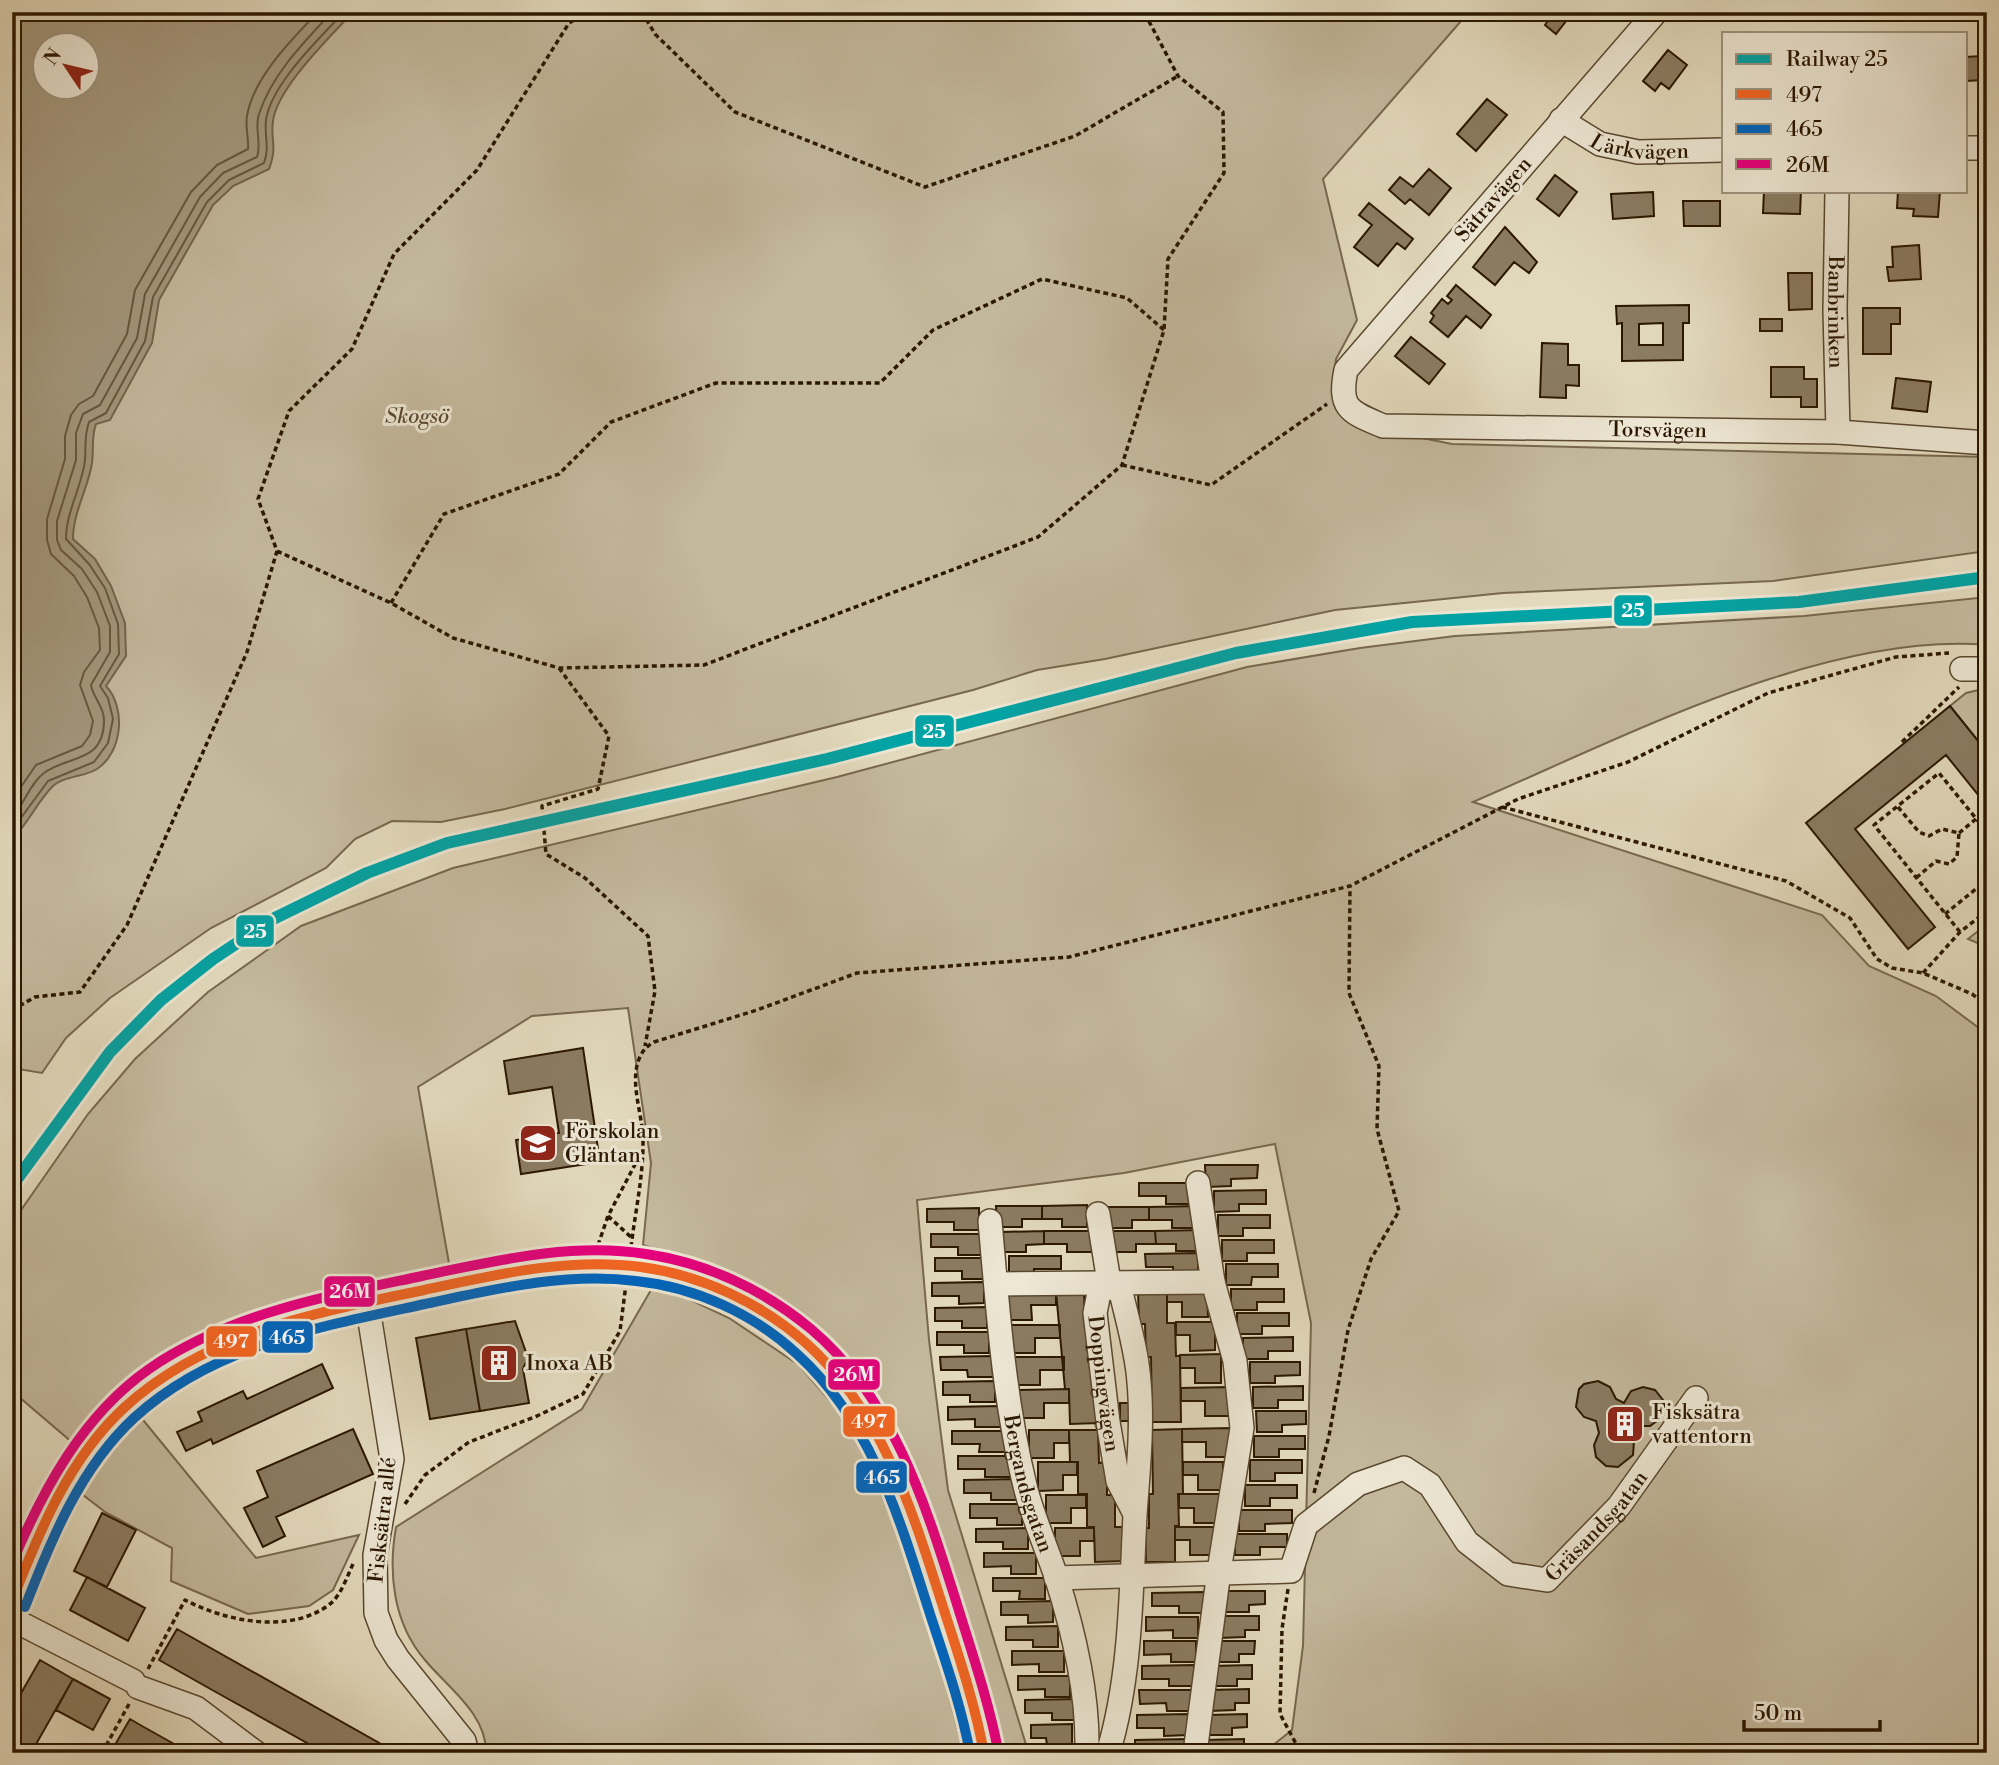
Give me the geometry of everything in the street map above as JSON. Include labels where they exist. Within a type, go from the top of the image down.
[{"type":"street","name":"Sätravägen","points":[[1342,393],[1346,370],[1656,12]]},
{"type":"street","name":"Lärkvägen","points":[[1562,120],[1600,144],[1638,152],[1722,150]]},
{"type":"street","points":[[1968,148],[1987,148]]},
{"type":"street","name":"Banbrinken","points":[[1838,192],[1835,310],[1838,432]]},
{"type":"street","name":"Torsvägen","points":[[1342,393],[1353,413],[1383,426],[1838,432],[1987,443]]},
{"type":"street","points":[[1962,669],[1987,669]]},
{"type":"street","points":[[1195,1753],[1219,1571],[1242,1428],[1235,1361],[1213,1282],[1198,1183]]},
{"type":"street","points":[[1098,1214],[1109,1285]]},
{"type":"street","name":"Bergandsgatan","points":[[990,1221],[1007,1402],[1027,1492],[1056,1578],[1087,1701],[1087,1743]]},
{"type":"street","points":[[12,1602],[35,1543],[64,1485],[125,1407],[157,1381],[223,1345],[286,1321],[486,1277],[591,1265],[662,1271],[728,1293],[760,1309],[807,1343],[848,1388],[885,1446],[914,1514],[957,1651],[984,1753]]},
{"type":"street","points":[[996,1284],[1213,1282]]},
{"type":"street","name":"Doppingvägen","points":[[1108,1753],[1124,1672],[1132,1575],[1135,1514],[1139,1382],[1120,1288],[1109,1285],[1100,1288],[1095,1313],[1118,1481],[1135,1514]]},
{"type":"street","name":"Fisksätra allé","points":[[367,1302],[392,1459],[375,1555],[376,1613],[386,1640],[464,1741],[467,1753]]},
{"type":"street","name":"Gräsandsgatan","points":[[1306,1525],[1358,1484],[1404,1468],[1430,1485],[1466,1542],[1508,1574],[1547,1580],[1619,1506],[1696,1398]]},
{"type":"street","points":[[1056,1578],[1219,1571],[1276,1574],[1291,1571],[1306,1525]]},
{"type":"street","points":[[12,1619],[136,1684],[196,1708],[257,1753]]},
{"type":"path","points":[[12,1010],[35,997],[80,992],[127,925],[247,652],[277,551],[258,499],[289,411],[352,349],[394,254],[477,170],[569,23],[588,12]]},
{"type":"path","points":[[642,12],[656,34],[735,113],[925,187],[1075,136],[1178,76]]},
{"type":"path","points":[[277,551],[391,603],[453,638],[559,668],[704,665],[1038,537],[1122,465],[1164,330],[1168,259],[1224,173],[1223,112],[1178,76],[1144,12]]},
{"type":"path","points":[[391,603],[444,514],[559,474],[611,422],[716,383],[880,383],[933,330],[1042,279],[1127,298],[1164,330]]},
{"type":"path","points":[[1122,465],[1211,485],[1342,393]]},
{"type":"path","points":[[645,1046],[857,974],[1069,957],[1350,886],[1503,807],[1628,762],[1768,693],[1896,657],[1962,669],[1902,742]]},
{"type":"path","points":[[559,668],[609,736],[598,789],[542,806],[546,854],[585,878],[648,936],[656,991],[645,1046],[637,1064],[636,1088],[643,1123],[643,1149],[630,1249]]},
{"type":"path","points":[[1960,932],[1874,825],[1939,774],[1987,832]]},
{"type":"path","points":[[1503,807],[1786,881],[1850,918],[1877,959],[1892,968],[1923,973],[1972,994],[1987,1005]]},
{"type":"path","points":[[1898,807],[1920,832],[1929,836],[1942,829],[1959,833]]},
{"type":"path","points":[[1916,878],[1936,861],[1949,864],[1957,857],[1959,833],[1976,819]]},
{"type":"path","points":[[1945,914],[1987,880]]},
{"type":"path","points":[[1306,1525],[1329,1436],[1348,1330],[1371,1259],[1399,1211],[1377,1129],[1379,1066],[1349,993],[1350,886]]},
{"type":"path","points":[[1923,973],[1960,932],[1987,911]]},
{"type":"path","points":[[591,1265],[608,1216],[643,1149]]},
{"type":"path","points":[[608,1216],[632,1238]]},
{"type":"path","points":[[379,1527],[408,1502],[425,1475],[469,1443],[583,1394],[620,1331],[627,1282]]},
{"type":"path","points":[[102,1753],[136,1684],[185,1600],[224,1616],[253,1621],[295,1620],[331,1603],[358,1556]]},
{"type":"path","points":[[1291,1571],[1282,1629],[1280,1714],[1301,1753]]},
{"type":"green space","name":"Skogsö","points":[[12,12],[1469,12],[1323,179],[1357,320],[1336,359],[1332,395],[1353,424],[1452,444],[1987,457],[1987,551],[1773,581],[1503,593],[1335,610],[1105,659],[1037,670],[973,690],[505,809],[441,822],[392,821],[355,839],[326,868],[211,928],[110,998],[66,1038],[42,1073],[12,1068]]},
{"type":"green space","points":[[1987,597],[1987,645],[1925,645],[1859,655],[1792,672],[1658,721],[1473,802],[1822,915],[1869,966],[1936,996],[1987,1034],[1987,1753],[1263,1753],[1292,1730],[1303,1646],[1311,1323],[1275,1144],[1124,1173],[917,1200],[929,1340],[948,1490],[1028,1751],[1001,1753],[914,1474],[879,1401],[857,1368],[830,1337],[781,1299],[723,1272],[643,1245],[651,1163],[628,1008],[532,1016],[418,1087],[450,1269],[287,1307],[216,1331],[178,1351],[116,1393],[73,1443],[12,1391],[12,1223],[88,1114],[135,1059],[208,992],[301,926],[453,868],[837,777],[1247,667],[1360,648],[1455,636],[1804,616]]},
{"type":"green space","points":[[1987,688],[1987,752],[1950,706],[1966,693]]},
{"type":"green space","points":[[1987,924],[1987,947],[1968,939]]},
{"type":"green space","points":[[655,1283],[729,1318],[799,1365],[850,1424],[918,1578],[964,1753],[486,1753],[485,1739],[473,1714],[414,1646],[400,1614],[393,1580],[396,1527],[582,1409]]},
{"type":"green space","points":[[139,1415],[256,1558],[359,1535],[333,1590],[309,1606],[248,1614],[171,1581],[172,1548],[105,1512],[78,1491]]},
{"type":"water","points":[[12,12],[353,12],[306,63],[284,93],[273,121],[273,154],[269,169],[233,186],[213,205],[159,300],[152,343],[110,420],[96,424],[92,463],[75,519],[73,539],[95,559],[111,586],[125,623],[126,656],[106,686],[117,705],[117,741],[106,761],[97,769],[56,783],[12,839]]},
{"type":"building","points":[[1540,12],[1573,12],[1556,34],[1545,25],[1549,19]]},
{"type":"building","points":[[1668,50],[1687,65],[1669,89],[1661,83],[1655,91],[1643,81]]},
{"type":"building","points":[[1981,56],[1983,80],[1968,81],[1968,57]]},
{"type":"building","points":[[1487,99],[1507,115],[1476,151],[1457,134]]},
{"type":"building","points":[[1429,169],[1451,188],[1429,215],[1410,199],[1405,204],[1389,190],[1400,177],[1413,187]]},
{"type":"building","points":[[1555,175],[1577,192],[1559,216],[1537,199]]},
{"type":"building","points":[[1653,192],[1654,216],[1613,219],[1611,194]]},
{"type":"building","points":[[1764,192],[1801,192],[1800,214],[1763,213]]},
{"type":"building","points":[[1898,192],[1940,192],[1938,217],[1913,216],[1914,209],[1897,208]]},
{"type":"building","points":[[1683,201],[1720,201],[1720,226],[1684,226]]},
{"type":"building","points":[[1369,203],[1413,239],[1405,249],[1397,243],[1378,266],[1354,247],[1372,225],[1359,215]]},
{"type":"building","points":[[1505,227],[1537,262],[1529,273],[1514,262],[1495,285],[1473,267]]},
{"type":"building","points":[[1919,245],[1921,279],[1889,281],[1887,267],[1893,267],[1892,247]]},
{"type":"building","points":[[1788,273],[1812,273],[1812,309],[1789,310]]},
{"type":"building","points":[[1456,285],[1491,315],[1481,328],[1466,316],[1448,337],[1430,322],[1434,316],[1431,313],[1442,299],[1448,304],[1452,300],[1447,296]]},
{"type":"building","points":[[1689,305],[1689,323],[1683,323],[1683,360],[1622,361],[1622,323],[1617,324],[1616,306]],"holes":[[[1663,323],[1663,345],[1639,345],[1639,324]]]},
{"type":"building","points":[[1863,308],[1900,308],[1900,324],[1891,324],[1891,354],[1863,354]]},
{"type":"building","points":[[1760,319],[1782,319],[1782,331],[1760,331]]},
{"type":"building","points":[[1411,337],[1445,364],[1429,384],[1395,356]]},
{"type":"building","points":[[1542,343],[1568,344],[1568,365],[1579,365],[1579,386],[1566,385],[1566,398],[1540,397]]},
{"type":"building","points":[[1771,367],[1804,367],[1804,379],[1817,379],[1817,407],[1801,407],[1801,397],[1771,397]]},
{"type":"building","points":[[1896,378],[1931,382],[1927,412],[1892,408]]},
{"type":"building","points":[[1950,706],[1987,752],[1987,806],[1946,755],[1855,829],[1935,927],[1908,949],[1806,823]]},
{"type":"building","points":[[583,1048],[600,1162],[521,1174],[516,1140],[559,1133],[552,1087],[509,1094],[504,1061]]},
{"type":"building","points":[[1205,1165],[1258,1165],[1257,1178],[1231,1179],[1231,1186],[1206,1187]]},
{"type":"building","points":[[1139,1183],[1191,1183],[1191,1204],[1166,1204],[1166,1196],[1139,1196]]},
{"type":"building","points":[[1266,1190],[1266,1204],[1239,1204],[1239,1211],[1214,1212],[1214,1191]]},
{"type":"building","points":[[1087,1205],[1087,1227],[1062,1227],[1062,1219],[1042,1219],[1042,1206]]},
{"type":"building","points":[[996,1206],[1042,1206],[1042,1219],[1022,1219],[1022,1227],[997,1227]]},
{"type":"building","points":[[1197,1206],[1198,1228],[1172,1228],[1172,1220],[1149,1220],[1149,1207]]},
{"type":"building","points":[[1107,1207],[1149,1207],[1149,1220],[1132,1220],[1132,1228],[1107,1228]]},
{"type":"building","points":[[979,1208],[979,1230],[954,1230],[954,1222],[927,1222],[927,1209]]},
{"type":"building","points":[[1218,1215],[1270,1215],[1270,1228],[1243,1228],[1243,1236],[1218,1236]]},
{"type":"building","points":[[1201,1230],[1201,1251],[1176,1251],[1176,1244],[1156,1244],[1155,1231]]},
{"type":"building","points":[[1044,1231],[1092,1231],[1092,1252],[1067,1252],[1067,1244],[1044,1244]]},
{"type":"building","points":[[1044,1231],[1044,1244],[1026,1245],[1026,1252],[1001,1252],[1001,1232]]},
{"type":"building","points":[[1111,1231],[1155,1231],[1156,1244],[1136,1244],[1136,1252],[1111,1252]]},
{"type":"building","points":[[931,1234],[983,1234],[983,1255],[958,1255],[958,1247],[931,1247]]},
{"type":"building","points":[[1222,1240],[1274,1240],[1274,1253],[1247,1253],[1247,1261],[1222,1261]]},
{"type":"building","points":[[1198,1253],[1198,1274],[1173,1275],[1173,1267],[1146,1267],[1145,1254]]},
{"type":"building","points":[[1009,1256],[1061,1256],[1061,1269],[1034,1269],[1034,1277],[1009,1277]]},
{"type":"building","points":[[935,1258],[987,1258],[987,1279],[962,1279],[962,1271],[935,1271]]},
{"type":"building","points":[[1226,1264],[1278,1264],[1278,1277],[1252,1277],[1251,1285],[1226,1285]]},
{"type":"building","points":[[984,1282],[984,1303],[959,1304],[959,1296],[932,1296],[932,1283]]},
{"type":"building","points":[[1207,1288],[1208,1317],[1182,1317],[1182,1302],[1167,1302],[1167,1289]]},
{"type":"building","points":[[1231,1289],[1284,1289],[1284,1302],[1257,1302],[1257,1310],[1231,1310]]},
{"type":"building","points":[[1138,1290],[1167,1290],[1167,1323],[1175,1323],[1176,1356],[1180,1356],[1181,1422],[1152,1422],[1151,1357],[1146,1357],[1145,1324],[1139,1324]]},
{"type":"building","points":[[1056,1291],[1056,1305],[1031,1305],[1032,1320],[1006,1320],[1006,1292]]},
{"type":"building","points":[[1084,1291],[1085,1324],[1099,1423],[1070,1424],[1069,1389],[1065,1389],[1056,1292]]},
{"type":"building","points":[[987,1307],[987,1328],[962,1328],[962,1321],[935,1321],[935,1308]]},
{"type":"building","points":[[1237,1313],[1289,1313],[1289,1326],[1262,1326],[1262,1334],[1237,1334]]},
{"type":"building","name":"Inoxa AB","points":[[515,1321],[528,1358],[523,1369],[529,1403],[480,1411],[466,1329]]},
{"type":"building","points":[[1176,1322],[1215,1322],[1215,1350],[1190,1351],[1190,1335],[1176,1335]]},
{"type":"building","points":[[1010,1325],[1060,1325],[1060,1338],[1035,1338],[1035,1353],[1010,1353]]},
{"type":"building","points":[[466,1329],[480,1411],[430,1419],[416,1338]]},
{"type":"building","points":[[937,1332],[989,1332],[989,1353],[964,1353],[964,1345],[937,1345]]},
{"type":"building","points":[[1293,1337],[1293,1351],[1268,1351],[1268,1359],[1243,1359],[1243,1338]]},
{"type":"building","points":[[1221,1354],[1221,1383],[1195,1383],[1195,1368],[1180,1368],[1180,1355]]},
{"type":"building","points":[[992,1356],[993,1377],[968,1377],[967,1370],[941,1370],[940,1357]]},
{"type":"building","points":[[1015,1357],[1064,1357],[1064,1370],[1040,1370],[1040,1385],[1015,1385]]},
{"type":"building","points":[[1250,1362],[1300,1362],[1300,1375],[1275,1376],[1275,1383],[1250,1383]]},
{"type":"building","points":[[322,1364],[333,1388],[213,1444],[211,1439],[186,1451],[177,1432],[202,1421],[198,1412],[243,1391],[247,1399]]},
{"type":"building","points":[[995,1381],[995,1402],[970,1402],[970,1395],[943,1395],[943,1382]]},
{"type":"building","name":"Fisksätra vattentorn","points":[[1598,1381],[1610,1387],[1616,1399],[1624,1403],[1631,1391],[1643,1387],[1655,1390],[1663,1400],[1661,1418],[1650,1426],[1636,1426],[1631,1435],[1634,1441],[1633,1455],[1618,1467],[1606,1466],[1596,1457],[1594,1445],[1599,1433],[1596,1421],[1584,1417],[1576,1407],[1579,1389],[1584,1384]]},
{"type":"building","points":[[1303,1386],[1303,1400],[1278,1400],[1278,1408],[1253,1408],[1253,1387]]},
{"type":"building","points":[[1230,1387],[1230,1416],[1205,1416],[1205,1401],[1181,1401],[1181,1388]]},
{"type":"building","points":[[1069,1389],[1069,1403],[1044,1403],[1044,1418],[1019,1418],[1019,1390]]},
{"type":"building","points":[[1120,1403],[1130,1403],[1130,1421],[1120,1421]]},
{"type":"building","points":[[1000,1406],[1001,1427],[975,1427],[975,1419],[948,1420],[948,1407]]},
{"type":"building","points":[[1256,1411],[1306,1411],[1306,1424],[1282,1425],[1282,1432],[1257,1432]]},
{"type":"building","points":[[1231,1428],[1231,1457],[1206,1457],[1206,1442],[1182,1442],[1182,1429]]},
{"type":"building","points":[[353,1429],[373,1474],[276,1517],[285,1536],[263,1547],[244,1508],[268,1497],[257,1471]]},
{"type":"building","points":[[1182,1429],[1183,1494],[1178,1494],[1179,1526],[1175,1526],[1175,1562],[1146,1562],[1145,1528],[1149,1528],[1149,1494],[1153,1494],[1152,1430]]},
{"type":"building","points":[[1029,1430],[1069,1430],[1069,1443],[1054,1443],[1054,1458],[1029,1458]]},
{"type":"building","points":[[1069,1430],[1098,1430],[1099,1463],[1107,1462],[1107,1495],[1115,1495],[1115,1527],[1124,1527],[1124,1561],[1095,1562],[1094,1527],[1087,1527],[1087,1494],[1078,1494],[1078,1462],[1070,1462]]},
{"type":"building","points":[[952,1431],[1005,1431],[1005,1452],[979,1452],[980,1444],[952,1444]]},
{"type":"building","points":[[1254,1436],[1305,1436],[1305,1449],[1279,1449],[1279,1457],[1254,1457]]},
{"type":"building","points":[[958,1456],[1010,1456],[1010,1477],[985,1477],[985,1469],[958,1469]]},
{"type":"building","points":[[1250,1460],[1302,1460],[1302,1473],[1275,1473],[1275,1481],[1250,1481]]},
{"type":"building","points":[[1038,1462],[1077,1462],[1077,1475],[1063,1475],[1063,1490],[1038,1491]]},
{"type":"building","points":[[1183,1462],[1223,1462],[1223,1490],[1198,1490],[1198,1475],[1183,1475]]},
{"type":"building","points":[[1016,1479],[1016,1500],[991,1500],[991,1493],[964,1493],[964,1480]]},
{"type":"building","points":[[1245,1485],[1297,1485],[1297,1498],[1270,1498],[1270,1506],[1245,1506]]},
{"type":"building","points":[[1179,1494],[1219,1494],[1219,1523],[1194,1523],[1194,1508],[1179,1508]]},
{"type":"building","points":[[1046,1495],[1086,1495],[1086,1508],[1071,1508],[1071,1523],[1046,1523]]},
{"type":"building","points":[[970,1504],[1022,1504],[1022,1525],[997,1525],[997,1518],[970,1518]]},
{"type":"building","points":[[1239,1510],[1292,1510],[1292,1523],[1265,1524],[1265,1531],[1239,1531]]},
{"type":"building","points":[[102,1513],[136,1530],[107,1587],[74,1571]]},
{"type":"building","points":[[1175,1527],[1215,1527],[1215,1555],[1190,1555],[1190,1540],[1175,1540]]},
{"type":"building","points":[[1028,1528],[1028,1549],[1003,1549],[1003,1542],[976,1542],[976,1529]]},
{"type":"building","points":[[1055,1528],[1094,1528],[1094,1541],[1080,1541],[1080,1556],[1055,1556]]},
{"type":"building","points":[[1235,1534],[1287,1534],[1287,1547],[1260,1547],[1260,1555],[1235,1555]]},
{"type":"building","points":[[984,1553],[1036,1553],[1036,1574],[1011,1574],[1011,1566],[984,1567]]},
{"type":"building","points":[[87,1577],[145,1608],[128,1641],[70,1610]]},
{"type":"building","points":[[993,1578],[1045,1578],[1045,1599],[1019,1599],[1020,1591],[993,1591]]},
{"type":"building","points":[[1224,1591],[1265,1591],[1265,1604],[1249,1605],[1249,1612],[1224,1612]]},
{"type":"building","points":[[1204,1592],[1204,1613],[1179,1613],[1179,1606],[1152,1606],[1152,1593]]},
{"type":"building","points":[[1053,1601],[1053,1622],[1028,1623],[1028,1615],[1001,1615],[1001,1602]]},
{"type":"building","points":[[1219,1616],[1259,1616],[1259,1630],[1245,1630],[1245,1637],[1219,1638]]},
{"type":"building","points":[[1146,1617],[1198,1617],[1198,1638],[1173,1638],[1173,1630],[1146,1631]]},
{"type":"building","points":[[1058,1626],[1058,1647],[1033,1647],[1033,1640],[1006,1640],[1006,1627]]},
{"type":"building","points":[[177,1629],[397,1753],[325,1753],[159,1660]]},
{"type":"building","points":[[1144,1641],[1196,1641],[1196,1662],[1171,1662],[1171,1654],[1144,1655]]},
{"type":"building","points":[[1214,1641],[1255,1641],[1254,1654],[1239,1654],[1239,1662],[1214,1662]]},
{"type":"building","points":[[1012,1651],[1064,1651],[1064,1672],[1039,1672],[1039,1664],[1012,1665]]},
{"type":"building","points":[[40,1660],[73,1679],[31,1753],[12,1753],[12,1709]]},
{"type":"building","points":[[1194,1665],[1194,1686],[1169,1686],[1169,1679],[1142,1679],[1142,1666]]},
{"type":"building","points":[[1252,1665],[1252,1679],[1237,1679],[1237,1686],[1211,1686],[1211,1666]]},
{"type":"building","points":[[1018,1676],[1070,1676],[1070,1697],[1045,1697],[1045,1689],[1018,1690]]},
{"type":"building","points":[[73,1679],[110,1699],[93,1730],[56,1710]]},
{"type":"building","points":[[1249,1689],[1249,1703],[1235,1703],[1235,1710],[1210,1711],[1210,1690]]},
{"type":"building","points":[[1139,1690],[1191,1690],[1192,1711],[1167,1711],[1166,1703],[1140,1704]]},
{"type":"building","points":[[1077,1699],[1077,1720],[1052,1720],[1052,1713],[1025,1713],[1025,1700]]},
{"type":"building","points":[[1189,1714],[1189,1735],[1164,1736],[1164,1728],[1137,1728],[1137,1715]]},
{"type":"building","points":[[1247,1714],[1247,1727],[1232,1728],[1232,1735],[1207,1735],[1207,1715]]},
{"type":"building","points":[[130,1719],[190,1753],[117,1753],[112,1750]]},
{"type":"building","points":[[1072,1724],[1072,1745],[1047,1745],[1046,1738],[1031,1738],[1031,1725]]},
{"type":"building","points":[[1187,1739],[1187,1753],[1135,1753],[1135,1740]]},
{"type":"building","points":[[1244,1739],[1244,1753],[1204,1753],[1204,1740]]},
{"type":"rail line","name":"25","points":[[12,1186],[110,1052],[161,1000],[213,959],[275,918],[367,873],[447,843],[827,759],[1236,653],[1412,622],[1799,602],[1987,577]]},
{"type":"transit line","name":"26M","points":[[12,1563],[51,1482],[84,1432],[104,1409],[149,1369],[213,1334],[246,1320],[316,1299],[505,1259],[590,1250],[669,1258],[713,1271],[774,1302],[811,1329],[840,1356],[864,1387],[903,1454],[932,1527],[979,1675],[998,1750]]},
{"type":"transit line","name":"497","points":[[12,1601],[45,1523],[88,1449],[125,1407],[157,1381],[192,1360],[228,1343],[305,1317],[478,1279],[532,1269],[586,1264],[641,1267],[708,1284],[770,1315],[806,1343],[833,1371],[856,1401],[893,1466],[907,1501],[966,1681],[984,1753]]},
{"type":"transit line","name":"465","points":[[25,1607],[69,1506],[98,1459],[134,1418],[165,1393],[199,1372],[234,1356],[309,1330],[504,1288],[583,1279],[658,1284],[702,1296],[762,1327],[797,1354],[823,1381],[845,1410],[864,1441],[895,1508],[952,1683],[970,1753]]},
{"type":"place","name":"Förskolan Gläntan","points":[[538,1143]]},
{"type":"place","name":"Inoxa AB","points":[[499,1363]]},
{"type":"place","name":"Fisksätra vattentorn","points":[[1625,1424]]}]
